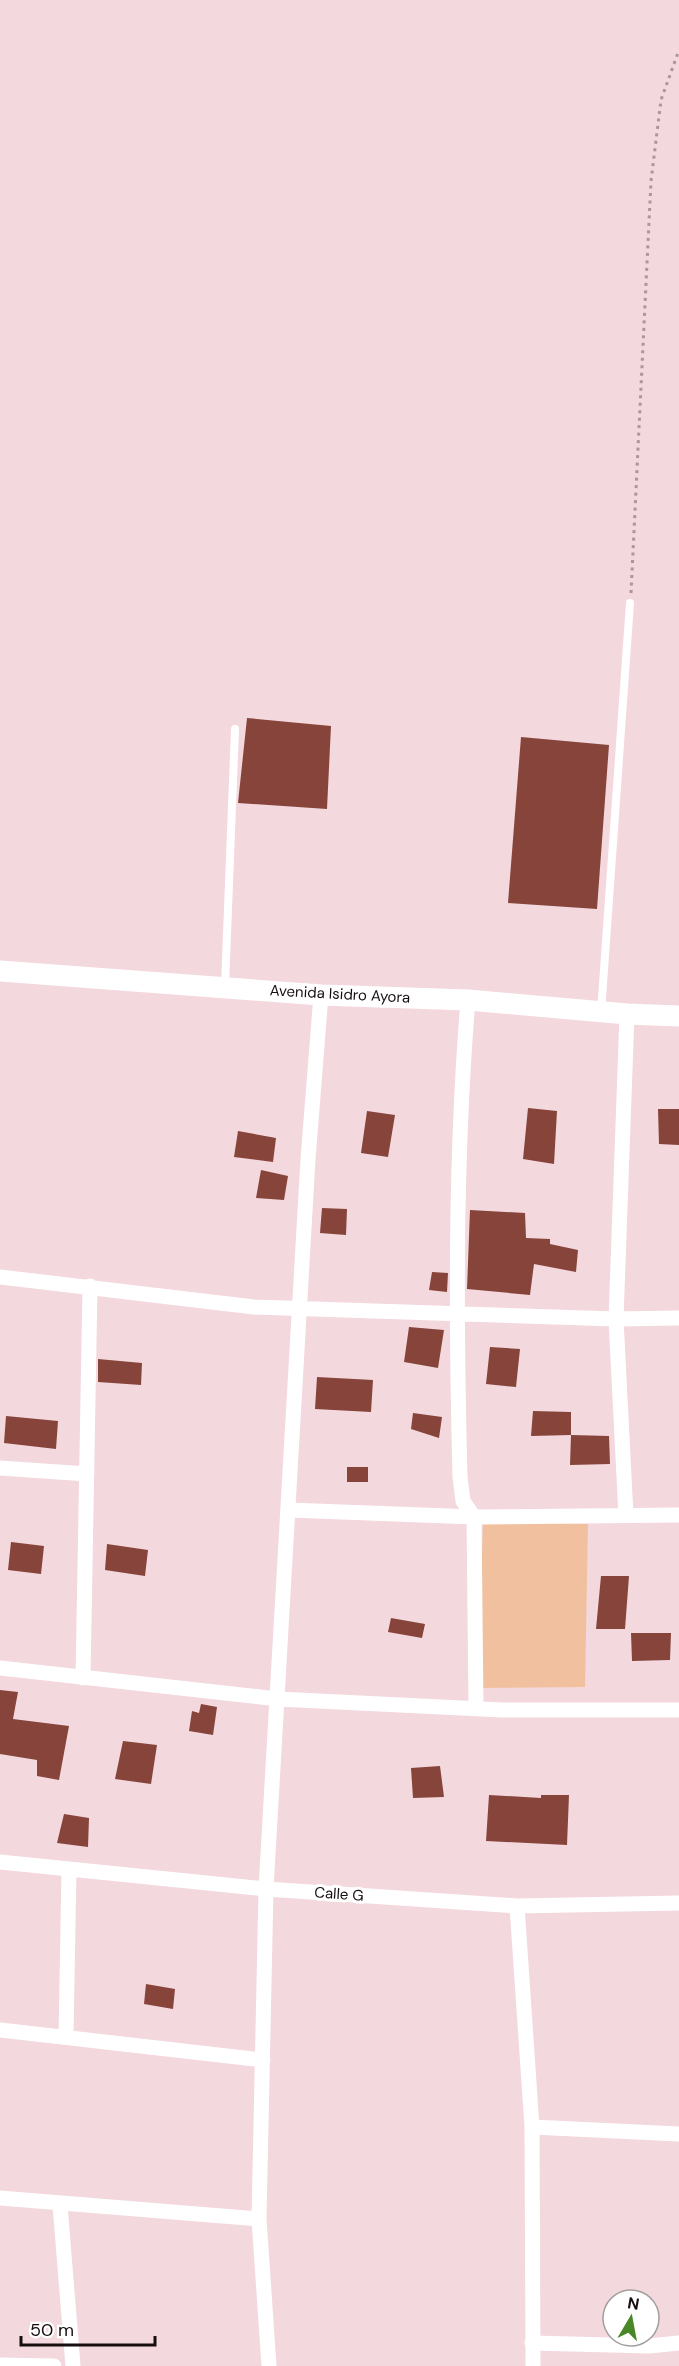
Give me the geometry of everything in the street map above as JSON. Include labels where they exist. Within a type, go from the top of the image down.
[{"type":"street","name":"Avenida Isidro Ayora","points":[[0,971],[225,986],[321,995],[468,1000],[627,1014],[679,1016]]},
{"type":"street","points":[[269,2366],[260,2219],[266,1888],[290,1510],[308,1160],[321,995]]},
{"type":"street","points":[[468,1000],[460,1101],[456,1313],[460,1477],[463,1501],[474,1517],[476,1708]]},
{"type":"street","points":[[626,1516],[616,1319],[627,1014]]},
{"type":"street","points":[[0,1276],[207,1302],[301,1310],[616,1319],[679,1318]]},
{"type":"street","points":[[83,1678],[90,1286]]},
{"type":"street","points":[[0,1468],[87,1474]]},
{"type":"street","points":[[290,1510],[474,1517],[679,1515]]},
{"type":"street","points":[[0,1668],[278,1699],[476,1708],[679,1710]]},
{"type":"street","name":"Calle G","points":[[0,1862],[266,1888],[517,1906],[679,1903]]},
{"type":"street","points":[[66,2037],[69,1869]]},
{"type":"street","points":[[517,1906],[532,2127],[533,2366]]},
{"type":"street","points":[[0,2030],[263,2060]]},
{"type":"street","points":[[532,2127],[679,2134]]},
{"type":"street","points":[[0,2198],[60,2205],[260,2219]]},
{"type":"street","points":[[60,2205],[73,2366]]},
{"type":"street","points":[[532,2343],[648,2346],[679,2343]]},
{"type":"street","points":[[0,2365],[54,2366]]},
{"type":"lane","points":[[602,1012],[630,603]]},
{"type":"lane","points":[[225,986],[235,729]]},
{"type":"path","points":[[630,603],[651,181],[661,100],[679,50]]},
{"type":"shaded area","points":[[483,1521],[588,1524],[585,1687],[478,1688]]},
{"type":"building","points":[[247,718],[331,726],[327,809],[238,803]]},
{"type":"building","points":[[521,737],[609,745],[597,909],[508,903]]},
{"type":"building","points":[[528,1108],[557,1111],[554,1164],[523,1159]]},
{"type":"building","points":[[658,1109],[679,1109],[679,1145],[659,1144]]},
{"type":"building","points":[[367,1111],[395,1115],[388,1157],[361,1153]]},
{"type":"building","points":[[238,1131],[276,1138],[273,1162],[234,1157]]},
{"type":"building","points":[[261,1170],[288,1176],[284,1200],[256,1198]]},
{"type":"building","points":[[322,1208],[347,1209],[346,1235],[320,1233]]},
{"type":"building","points":[[470,1210],[525,1213],[526,1238],[550,1239],[550,1244],[578,1250],[576,1272],[534,1264],[530,1295],[467,1289]]},
{"type":"building","points":[[432,1272],[448,1273],[447,1292],[429,1290]]},
{"type":"building","points":[[409,1327],[444,1330],[438,1368],[404,1362]]},
{"type":"building","points":[[490,1347],[520,1349],[516,1387],[486,1384]]},
{"type":"building","points":[[98,1359],[142,1363],[141,1385],[98,1382]]},
{"type":"building","points":[[317,1377],[373,1380],[371,1412],[315,1409]]},
{"type":"building","points":[[533,1411],[571,1412],[571,1435],[531,1436]]},
{"type":"building","points":[[413,1413],[442,1417],[439,1438],[411,1429]]},
{"type":"building","points":[[6,1416],[58,1421],[56,1449],[4,1443]]},
{"type":"building","points":[[571,1435],[609,1436],[610,1464],[570,1465]]},
{"type":"building","points":[[347,1467],[368,1467],[368,1482],[347,1482]]},
{"type":"building","points":[[11,1542],[44,1546],[41,1574],[8,1570]]},
{"type":"building","points":[[107,1544],[148,1550],[145,1576],[105,1570]]},
{"type":"building","points":[[601,1576],[629,1576],[625,1629],[596,1629]]},
{"type":"building","points":[[391,1618],[425,1624],[422,1638],[388,1632]]},
{"type":"building","points":[[631,1633],[671,1633],[670,1660],[632,1661]]},
{"type":"building","points":[[0,1690],[18,1692],[13,1719],[69,1726],[59,1780],[37,1776],[37,1760],[0,1754]]},
{"type":"building","points":[[201,1704],[217,1707],[213,1735],[189,1731],[192,1711],[199,1713]]},
{"type":"building","points":[[123,1741],[157,1745],[151,1784],[115,1779]]},
{"type":"building","points":[[440,1766],[444,1797],[413,1798],[411,1768]]},
{"type":"building","points":[[489,1795],[541,1798],[541,1795],[569,1795],[567,1845],[486,1841]]},
{"type":"building","points":[[64,1814],[89,1818],[88,1847],[57,1843]]},
{"type":"building","points":[[146,1984],[175,1989],[173,2009],[144,2004]]}]
